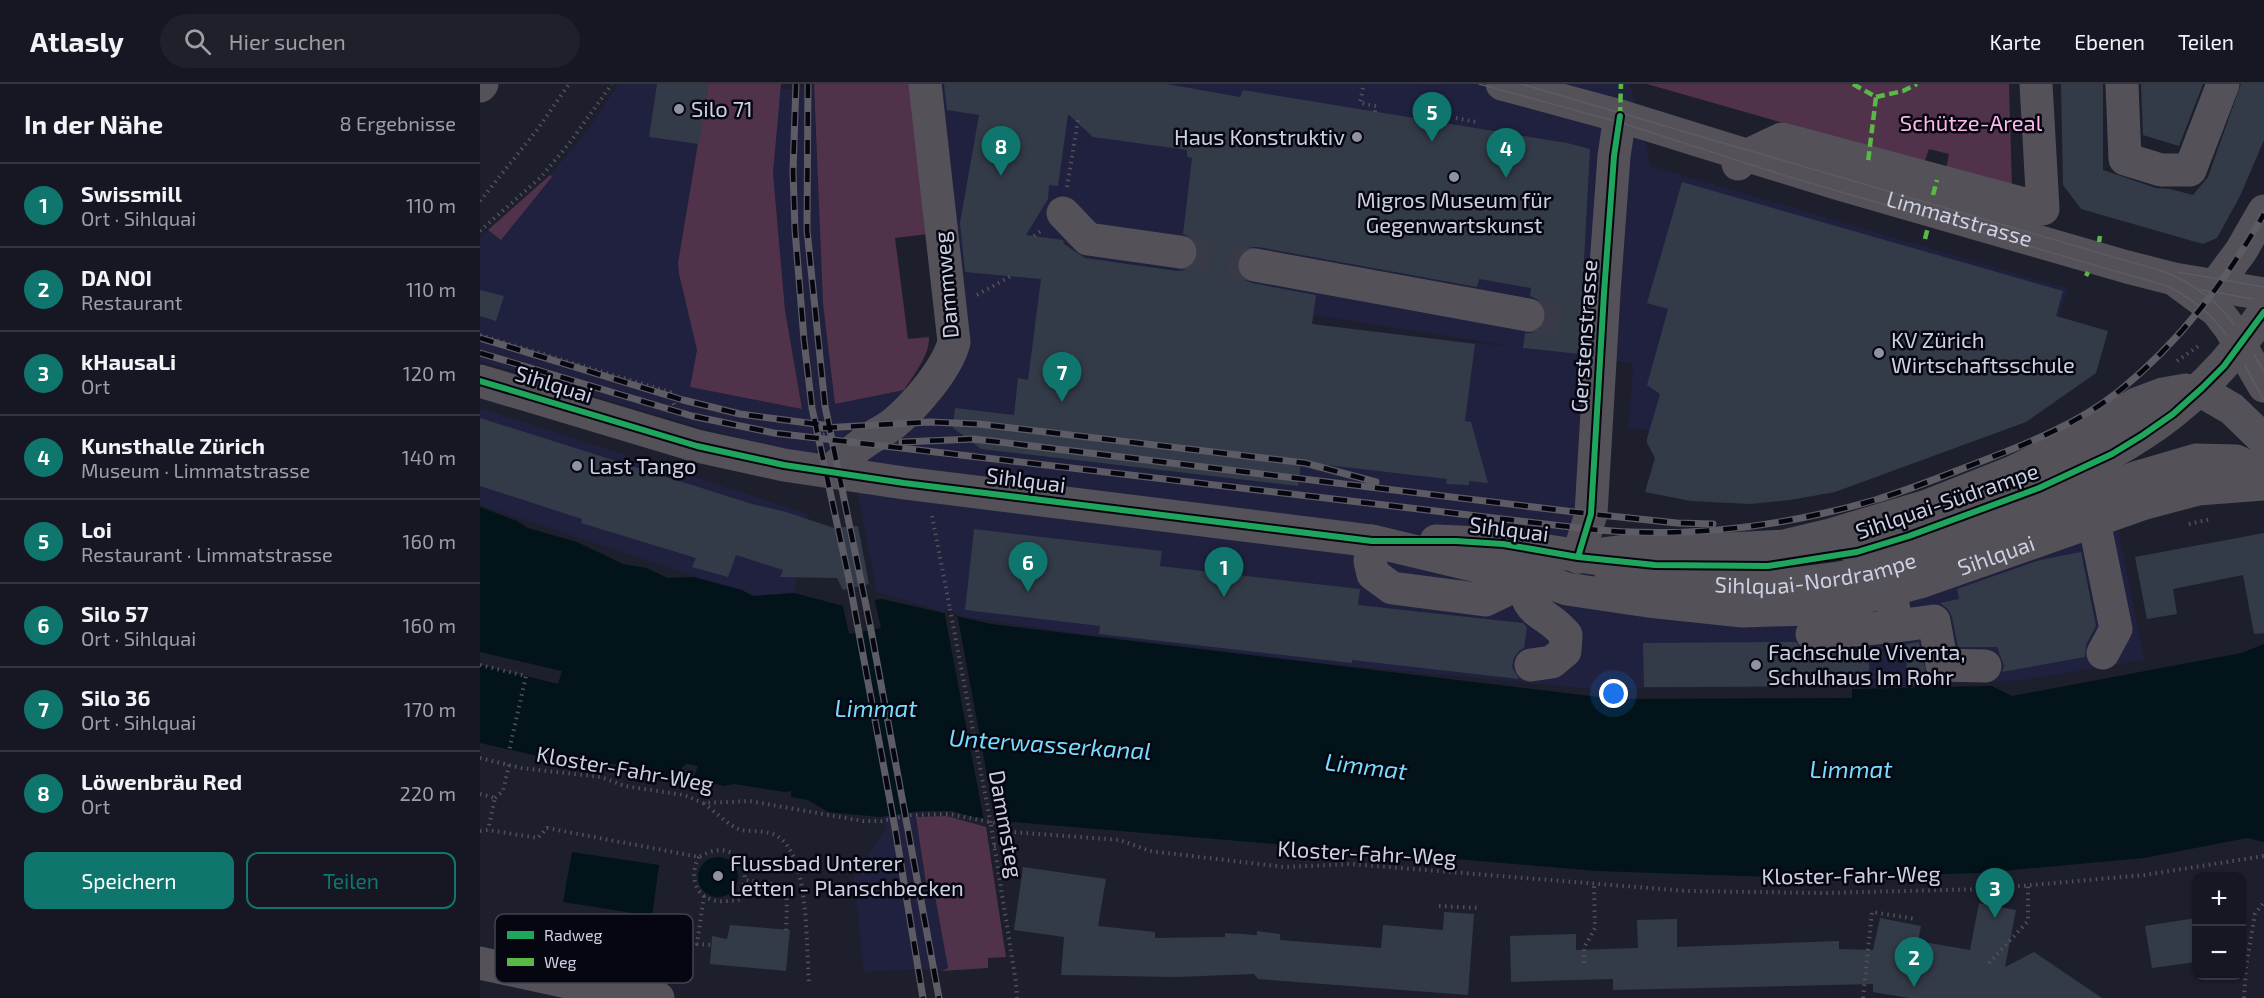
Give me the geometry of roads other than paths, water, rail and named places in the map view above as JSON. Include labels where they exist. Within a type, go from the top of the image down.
[{"type":"street","name":"Dammweg","points":[[831,471],[863,443],[893,424],[939,372],[952,351],[954,342],[925,84]]},
{"type":"street","points":[[1502,84],[1620,116],[1651,109],[1726,130],[1742,139],[1746,156],[1782,139],[2043,209],[2036,84]]},
{"type":"street","points":[[2122,84],[2125,159],[2161,170],[2190,170],[2223,84]]},
{"type":"street","name":"Gerstenstrasse","points":[[1578,556],[1591,513],[1591,326],[1620,116]]},
{"type":"street","name":"Limmatstrasse","points":[[1746,156],[2174,279]]},
{"type":"street","points":[[2215,286],[2241,251],[2264,211]]},
{"type":"street","points":[[1063,213],[1088,239],[1180,252]]},
{"type":"street","points":[[1255,265],[1527,315]]},
{"type":"street","points":[[2174,279],[2264,294]]},
{"type":"street","points":[[2174,279],[2217,311],[2257,374]]},
{"type":"street","name":"Sihlquai-Südrampe","points":[[1578,556],[1655,565],[1848,565],[1909,537],[2039,488],[2112,454],[2173,414],[2202,388],[2224,366],[2264,312]]},
{"type":"street","points":[[2163,394],[2178,378],[2197,366],[2224,359],[2257,374]]},
{"type":"street","name":"Sihlquai","points":[[480,381],[697,446],[784,465],[904,483],[1372,541],[1485,568],[1525,574],[1567,589],[1648,602],[1743,611],[1785,610],[1835,604],[1890,591],[1923,582],[2145,503],[2198,489],[2264,484]]},
{"type":"street","points":[[1578,556],[1636,550],[1670,552],[1784,546],[1841,532],[1927,506],[2013,472],[2092,433],[2136,404],[2163,394],[2186,390],[2208,395],[2232,409],[2264,440]]},
{"type":"street","name":"Sihlquai-Nordrampe","points":[[1525,574],[1579,572],[1725,585],[1777,586],[1848,565],[1874,572],[1913,560],[2138,477],[2196,460],[2236,461],[2264,474]]},
{"type":"street","points":[[2094,521],[2116,629],[2103,653]]},
{"type":"street","name":"Sihlquai","points":[[1372,541],[1456,541],[1503,544],[1578,556]]},
{"type":"street","points":[[1525,574],[1524,592],[1533,610],[1555,622],[1566,635],[1565,651],[1552,662],[1531,665]]},
{"type":"street","points":[[1890,591],[1897,626]]},
{"type":"street","points":[[1648,602],[1658,623],[1728,633]]},
{"type":"street","points":[[1812,634],[1934,621],[1942,664],[1985,666]]},
{"type":"street","points":[[480,963],[495,966]]},
{"type":"street","points":[[572,983],[658,998]]},
{"type":"water","name":"Limmat","points":[[480,507],[517,521],[528,528],[577,542],[623,564],[646,568],[668,578],[694,577],[742,590],[753,596],[794,593],[840,605],[882,599],[991,624],[1616,699],[1852,698],[1852,689],[1992,686],[2012,696],[2241,653],[2264,644],[2264,842],[2247,838],[2144,858],[1979,873],[1798,878],[1597,871],[1014,822],[973,817],[952,811],[921,811],[880,817],[828,812],[808,800],[791,797],[791,791],[734,784],[724,786],[693,778],[698,766],[686,764],[669,779],[624,770],[625,766],[539,752],[538,756],[480,743],[480,665],[558,684],[562,671],[480,652]]},
{"type":"water","points":[[572,852],[659,865],[652,914],[563,902]]},
{"type":"water","name":"Flussbad Unterer Letten - Planschbecken","points":[[718,857],[732,863],[738,877],[732,891],[718,897],[704,891],[698,877],[704,863]]},
{"type":"tunnel","points":[[1180,252],[1255,265]]},
{"type":"tunnel","points":[[1528,315],[1580,324]]},
{"type":"tram line","points":[[1479,84],[1622,123],[1789,177],[2167,286],[2202,308],[2215,320],[2226,334],[2264,400]]},
{"type":"tram line","points":[[1521,84],[2165,272],[2199,290],[2224,312],[2245,339],[2264,372]]},
{"type":"tram line","points":[[2178,272],[2264,287]]},
{"type":"tram line","points":[[2202,290],[2264,301]]},
{"type":"railway","points":[[796,84],[793,171],[795,230],[812,408],[849,579],[895,828],[923,998]]},
{"type":"railway","points":[[808,84],[807,230],[825,406],[871,630],[939,998]]},
{"type":"railway","points":[[480,353],[692,416],[774,433],[1588,529],[1624,532],[1696,531],[1769,524],[1875,500],[2014,449],[2068,424],[2118,392],[2181,332],[2217,287],[2264,214]]},
{"type":"railway","points":[[480,338],[683,400],[740,414],[823,425]]},
{"type":"railway","points":[[823,428],[929,422],[979,424],[1305,463],[1376,482]]},
{"type":"railway","points":[[902,442],[974,439],[1591,514],[1677,523],[1713,524]]},
{"type":"place","name":"Silo 71","points":[[679,109]]},
{"type":"place","name":"Haus Konstruktiv","points":[[1357,137]]},
{"type":"place","name":"Loi","points":[[1432,142]]},
{"type":"place","name":"Löwenbräu Red","points":[[1001,176]]},
{"type":"place","name":"Migros Museum für Gegenwartskunst","points":[[1454,177]]},
{"type":"place","name":"Kunsthalle Zürich","points":[[1506,178]]},
{"type":"place","name":"KV Zürich Wirtschaftsschule","points":[[1879,353]]},
{"type":"place","name":"Silo 36","points":[[1062,402]]},
{"type":"place","name":"Last Tango","points":[[577,466]]},
{"type":"place","name":"Silo 57","points":[[1028,592]]},
{"type":"place","name":"Swissmill","points":[[1224,597]]},
{"type":"place","name":"Fachschule Viventa, Schulhaus Im Rohr","points":[[1756,665]]},
{"type":"place","name":"Flussbad Unterer Letten - Planschbecken","points":[[718,876]]},
{"type":"place","name":"kHausaLi","points":[[1995,918]]},
{"type":"place","name":"DA NOI","points":[[1914,987]]},
{"type":"park label","name":"Schütze-Areal","points":[[1971,123]]},
{"type":"water label","name":"Unterwasserkanal","points":[[1050,745]]}]
